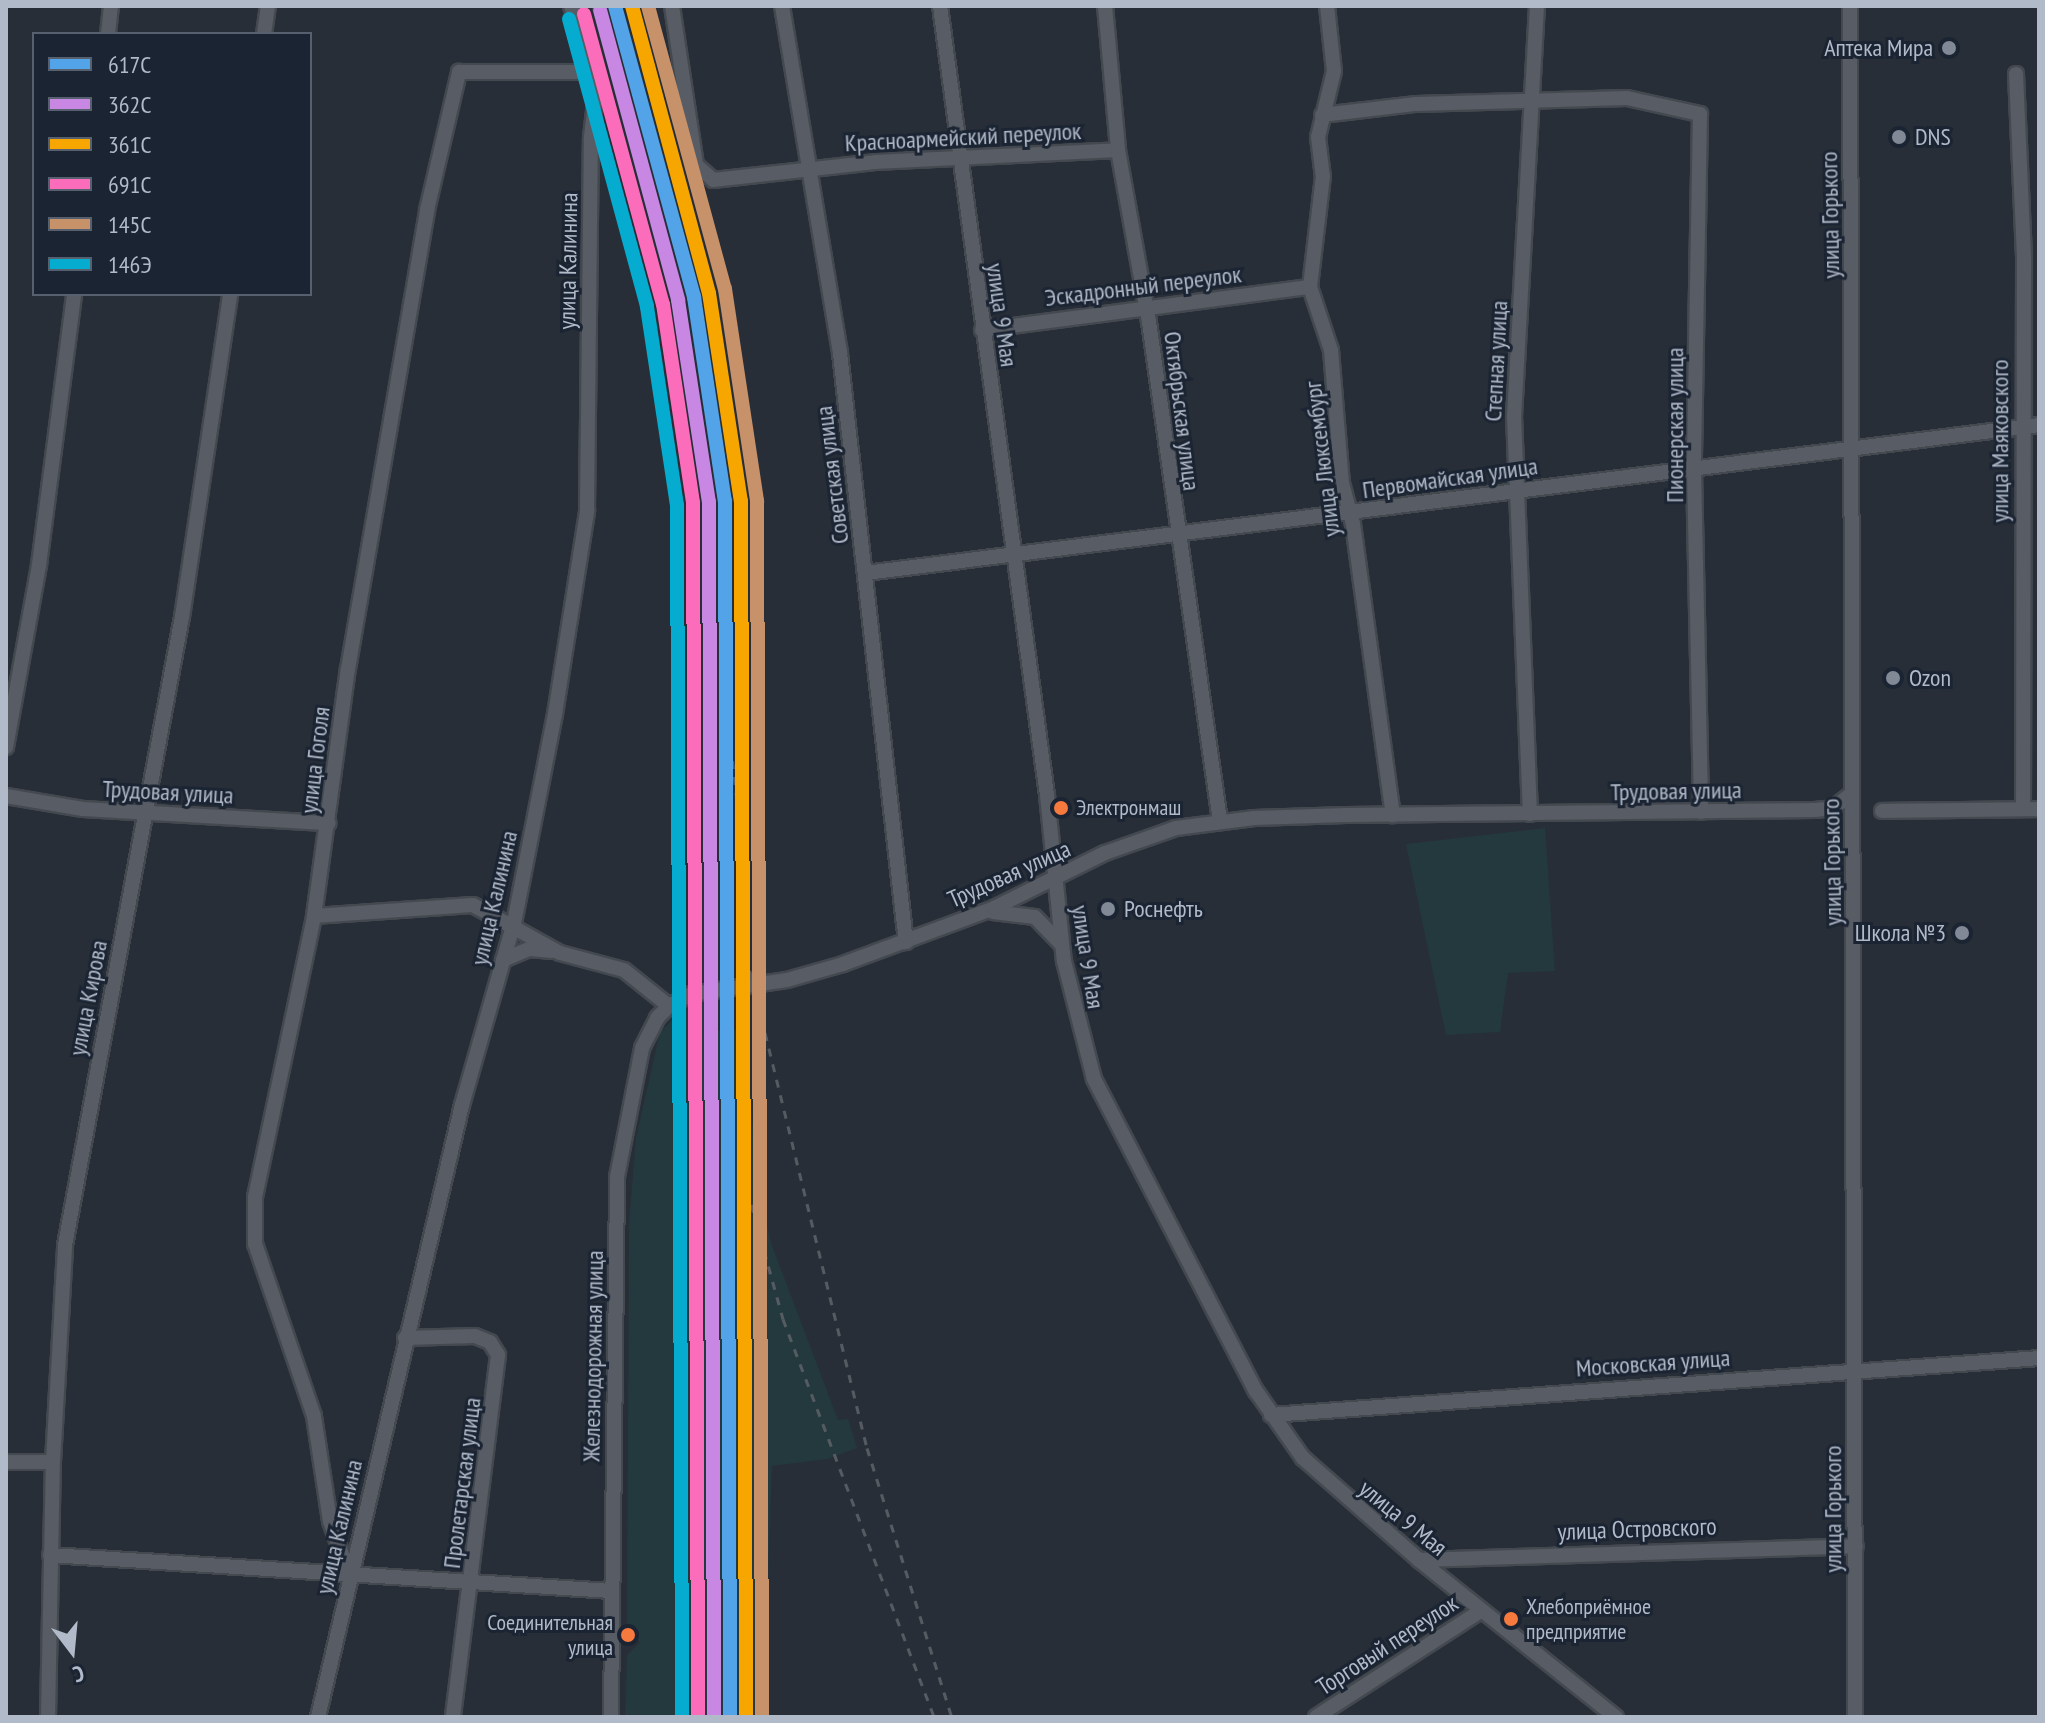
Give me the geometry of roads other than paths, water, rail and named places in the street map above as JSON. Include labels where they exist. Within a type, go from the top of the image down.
[{"type":"street","points":[[108,32],[111,6]]},
{"type":"street","points":[[264,32],[268,6]]},
{"type":"street","points":[[571,6],[594,72]]},
{"type":"street","points":[[672,6],[696,165],[701,174],[729,180],[811,169]]},
{"type":"street","name":"Советская улица","points":[[782,6],[811,169],[866,573],[906,942]]},
{"type":"street","name":"улица 9 Мая","points":[[940,6],[958,160],[1014,555],[1062,945],[1080,1040],[1094,1079],[1168,1231],[1271,1415],[1327,1483],[1616,1717]]},
{"type":"street","name":"Октябрьская улица","points":[[1105,6],[1118,150],[1220,821]]},
{"type":"street","name":"улица Люксембург","points":[[1327,6],[1334,71],[1318,137],[1323,176],[1310,287],[1331,350],[1349,514],[1393,815]]},
{"type":"street","name":"Степная улица","points":[[1530,814],[1515,373],[1537,6]]},
{"type":"street","name":"улица Горького","points":[[1850,6],[1855,449],[1854,782],[1849,796],[1857,1006],[1855,1717]]},
{"type":"street","name":"улица Гоголя","points":[[350,1577],[330,1521],[314,1416],[269,1291],[253,1221],[267,1121],[314,916],[348,669],[427,210],[459,72],[594,72]]},
{"type":"street","name":"улица Калинина","points":[[318,1717],[405,1338],[514,923],[555,714],[587,511],[594,72]]},
{"type":"street","name":"улица Маяковского","points":[[2016,74],[2024,241],[2023,809]]},
{"type":"street","name":"Пионерская улица","points":[[1531,102],[1627,98],[1696,110],[1702,122],[1694,470],[1701,812]]},
{"type":"street","points":[[1322,115],[1416,104],[1531,102]]},
{"type":"street","name":"Красноармейский переулок","points":[[811,169],[1118,150]]},
{"type":"street","name":"Эскадронный переулок","points":[[982,330],[1310,287]]},
{"type":"street","points":[[6,747],[11,683],[39,565],[74,296]]},
{"type":"street","name":"улица Кирова","points":[[48,1717],[53,1462],[65,1245],[182,617],[230,296]]},
{"type":"street","name":"Первомайская улица","points":[[866,573],[2039,425]]},
{"type":"street","name":"Трудовая улица","points":[[6,796],[143,814],[329,823]]},
{"type":"street","name":"Трудовая улица","points":[[669,1006],[692,994],[814,974],[981,914],[1136,840],[1220,821],[1393,815],[1815,810],[1833,808],[1849,796]]},
{"type":"street","points":[[1882,811],[2039,809]]},
{"type":"street","points":[[314,916],[458,904],[514,923],[560,953]]},
{"type":"street","points":[[981,914],[1035,917],[1062,945]]},
{"type":"street","points":[[503,960],[529,949],[560,953],[624,970],[669,1006]]},
{"type":"street","name":"Железнодорожная улица","points":[[611,1717],[617,1177],[642,1048],[669,1006]]},
{"type":"street","name":"Пролетарская улица","points":[[405,1338],[475,1336],[490,1342],[498,1355],[453,1717]]},
{"type":"street","name":"Московская улица","points":[[1271,1415],[2039,1358]]},
{"type":"street","points":[[6,1462],[53,1462]]},
{"type":"street","name":"улица Островского","points":[[1419,1560],[1856,1546]]},
{"type":"street","points":[[50,1555],[350,1577],[472,1580],[612,1591]]},
{"type":"street","name":"Торговый переулок","points":[[1316,1717],[1482,1610]]},
{"type":"railway","points":[[729,729],[739,820],[740,1105],[747,1189],[783,1319],[934,1717]]},
{"type":"railway","points":[[746,955],[867,1448],[952,1717]]},
{"type":"place","name":"Аптека Мира","points":[[1949,48]]},
{"type":"place","name":"DNS","points":[[1899,137]]},
{"type":"place","name":"Ozon","points":[[1893,678]]},
{"type":"place","name":"Электронмаш","points":[[1061,808]]},
{"type":"place","name":"Роснефть","points":[[1108,909]]},
{"type":"place","name":"Школа №3","points":[[1962,933]]},
{"type":"place","name":"Хлебоприёмное предприятие","points":[[1511,1619]]},
{"type":"place","name":"Соединительная улица","points":[[628,1635]]}]
